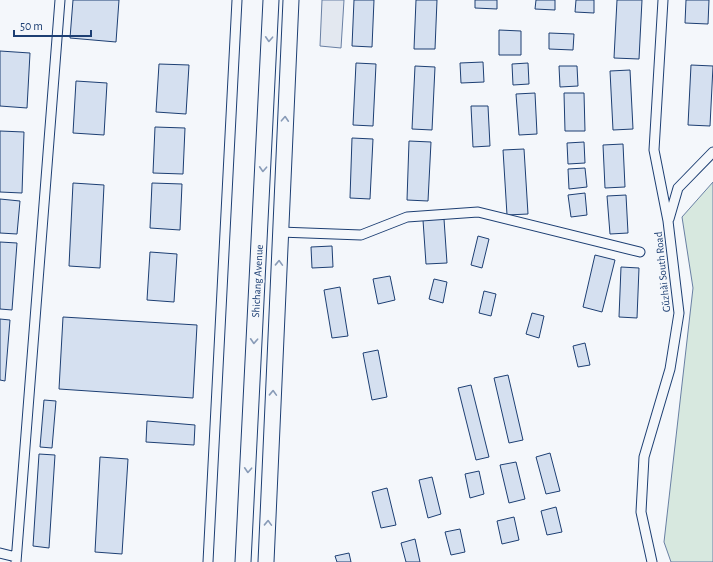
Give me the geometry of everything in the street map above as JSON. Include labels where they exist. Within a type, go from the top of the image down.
[{"type":"main road","name":"Shichang Avenue","points":[[243,562],[271,0]]},
{"type":"main road","name":"Shichang Avenue","points":[[266,562],[290,0]]},
{"type":"street","points":[[0,553],[16,560],[60,0]]},
{"type":"street","points":[[208,562],[237,0]]},
{"type":"street","name":"Gǔzhài South Road","points":[[652,562],[641,512],[644,457],[670,369],[679,313],[668,221],[654,150],[663,0]]},
{"type":"street","points":[[668,221],[678,188],[713,152]]},
{"type":"street","points":[[280,232],[361,235],[407,217],[478,212],[640,252]]},
{"type":"shaded area","points":[[322,0],[344,0],[341,48],[320,46]]},
{"type":"shaded area","points":[[713,182],[713,562],[671,562],[664,542],[693,288],[682,217]]},
{"type":"building","points":[[73,0],[119,0],[116,42],[70,38]]},
{"type":"building","points":[[354,0],[374,0],[372,47],[352,46]]},
{"type":"building","points":[[416,0],[437,0],[435,49],[414,49]]},
{"type":"building","points":[[475,0],[497,0],[497,9],[475,8]]},
{"type":"building","points":[[536,0],[555,0],[555,10],[535,9]]},
{"type":"building","points":[[576,0],[594,0],[594,13],[575,12]]},
{"type":"building","points":[[617,0],[642,0],[639,59],[614,58]]},
{"type":"building","points":[[686,0],[709,0],[708,24],[685,23]]},
{"type":"building","points":[[499,30],[521,31],[521,55],[499,55]]},
{"type":"building","points":[[549,33],[574,34],[573,50],[549,49]]},
{"type":"building","points":[[0,51],[30,53],[27,108],[0,106]]},
{"type":"building","points":[[483,62],[484,82],[461,83],[460,63]]},
{"type":"building","points":[[356,63],[376,64],[373,126],[353,125]]},
{"type":"building","points":[[528,63],[529,84],[513,85],[512,64]]},
{"type":"building","points":[[159,64],[189,65],[186,114],[156,112]]},
{"type":"building","points":[[691,65],[713,66],[710,126],[688,125]]},
{"type":"building","points":[[415,66],[435,67],[432,130],[412,129]]},
{"type":"building","points":[[559,66],[577,66],[578,86],[560,87]]},
{"type":"building","points":[[630,70],[633,129],[613,130],[610,71]]},
{"type":"building","points":[[76,81],[107,83],[104,135],[73,133]]},
{"type":"building","points":[[535,93],[537,134],[519,135],[516,94]]},
{"type":"building","points":[[564,93],[584,93],[585,131],[565,131]]},
{"type":"building","points":[[471,106],[488,106],[490,146],[473,147]]},
{"type":"building","points":[[155,127],[185,128],[183,174],[153,173]]},
{"type":"building","points":[[0,131],[24,132],[22,193],[0,192]]},
{"type":"building","points":[[352,138],[373,139],[370,199],[350,198]]},
{"type":"building","points":[[409,141],[431,142],[428,201],[407,200]]},
{"type":"building","points":[[584,142],[585,163],[568,164],[567,143]]},
{"type":"building","points":[[623,144],[625,187],[605,188],[603,145]]},
{"type":"building","points":[[524,149],[528,214],[507,215],[503,150]]},
{"type":"building","points":[[585,168],[587,187],[569,189],[568,169]]},
{"type":"building","points":[[73,183],[104,185],[100,268],[69,266]]},
{"type":"building","points":[[152,183],[182,184],[180,230],[150,228]]},
{"type":"building","points":[[585,193],[587,215],[571,217],[568,195]]},
{"type":"building","points":[[626,195],[628,233],[610,234],[607,196]]},
{"type":"building","points":[[0,199],[20,201],[17,234],[0,233]]},
{"type":"building","points":[[444,219],[447,263],[426,264],[423,220]]},
{"type":"building","points":[[478,236],[489,239],[482,268],[471,265]]},
{"type":"building","points":[[0,242],[17,243],[12,310],[0,309]]},
{"type":"building","points":[[332,246],[333,267],[312,268],[311,247]]},
{"type":"building","points":[[150,252],[177,254],[174,302],[147,300]]},
{"type":"building","points":[[595,255],[615,260],[602,312],[583,307]]},
{"type":"building","points":[[621,267],[639,268],[637,318],[619,317]]},
{"type":"building","points":[[390,276],[395,300],[378,304],[373,279]]},
{"type":"building","points":[[434,279],[447,282],[443,303],[429,299]]},
{"type":"building","points":[[340,287],[348,336],[332,338],[324,290]]},
{"type":"building","points":[[484,291],[496,294],[491,316],[479,313]]},
{"type":"building","points":[[532,313],[544,316],[539,338],[526,334]]},
{"type":"building","points":[[63,317],[197,325],[193,398],[59,389]]},
{"type":"building","points":[[0,319],[10,320],[5,381],[0,380]]},
{"type":"building","points":[[585,343],[590,365],[578,367],[573,346]]},
{"type":"building","points":[[378,350],[387,397],[372,400],[363,353]]},
{"type":"building","points":[[508,375],[523,440],[509,443],[494,378]]},
{"type":"building","points":[[471,385],[489,457],[476,460],[458,388]]},
{"type":"building","points":[[44,400],[56,401],[52,448],[40,447]]},
{"type":"building","points":[[147,421],[195,425],[194,445],[146,442]]},
{"type":"building","points":[[550,453],[560,491],[546,494],[536,457]]},
{"type":"building","points":[[39,454],[55,455],[49,548],[33,546]]},
{"type":"building","points":[[100,457],[128,459],[122,554],[95,552]]},
{"type":"building","points":[[516,462],[525,499],[509,503],[500,465]]},
{"type":"building","points":[[479,471],[484,494],[470,498],[465,474]]},
{"type":"building","points":[[432,477],[441,514],[428,518],[419,480]]},
{"type":"building","points":[[387,488],[396,525],[381,528],[372,492]]},
{"type":"building","points":[[556,507],[562,532],[547,535],[541,511]]},
{"type":"building","points":[[514,517],[519,540],[502,544],[497,521]]},
{"type":"building","points":[[460,529],[465,552],[451,555],[445,532]]},
{"type":"building","points":[[415,539],[420,562],[406,562],[401,543]]},
{"type":"building","points":[[349,553],[351,562],[337,562],[335,556]]}]
